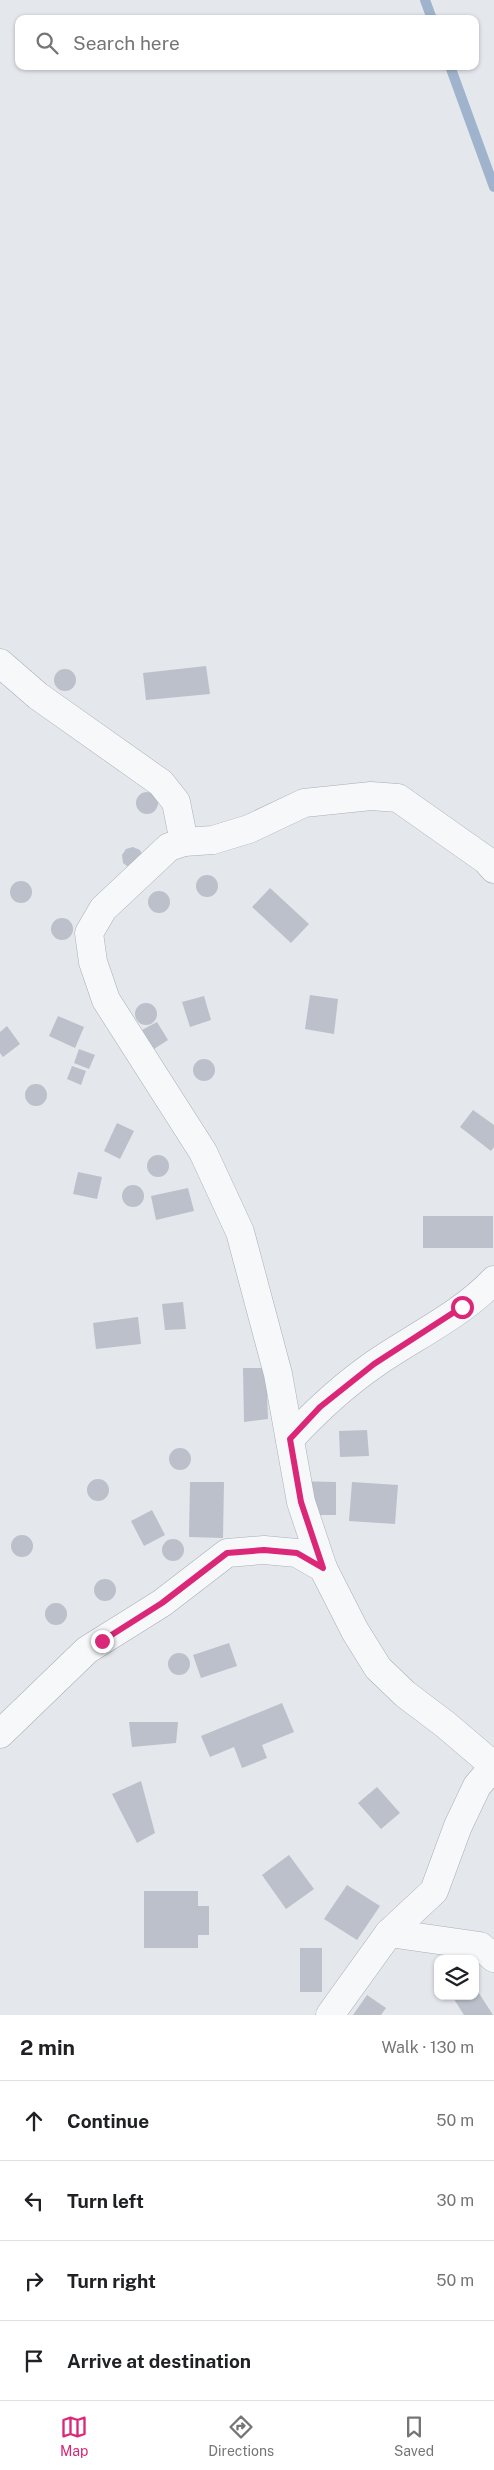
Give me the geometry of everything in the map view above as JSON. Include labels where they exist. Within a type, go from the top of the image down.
[{"type":"street","points":[[0,663],[38,696],[161,784],[176,802],[184,842]]},
{"type":"street","points":[[330,2015],[390,1933],[434,1891],[458,1826],[473,1794],[494,1766],[446,1725],[405,1694],[378,1668],[355,1630],[323,1568],[301,1502],[278,1374],[240,1232],[203,1152],[106,1000],[93,962],[89,933],[103,908],[170,847],[184,842],[213,840],[249,829],[304,803],[371,796],[398,798],[486,860],[494,869]]},
{"type":"street","points":[[290,1439],[320,1407],[374,1364],[477,1298],[494,1280]]},
{"type":"street","points":[[0,1734],[86,1650],[162,1603],[227,1553],[264,1550],[297,1553],[323,1568]]},
{"type":"street","points":[[390,1933],[480,1946],[494,1958]]},
{"type":"building","points":[[206,666],[210,694],[146,700],[143,673]]},
{"type":"building","points":[[65,669],[75,676],[76,680],[69,690],[65,691],[55,684],[54,680],[61,670]]},
{"type":"building","points":[[147,792],[157,799],[158,803],[151,813],[147,814],[137,807],[136,803],[143,793]]},
{"type":"building","points":[[133,847],[140,850],[143,856],[130,868],[123,863],[122,855],[126,849]]},
{"type":"building","points":[[207,875],[217,882],[218,886],[211,896],[207,897],[197,890],[196,886],[203,876]]},
{"type":"building","points":[[21,881],[31,888],[32,892],[25,902],[21,903],[11,896],[10,892],[17,882]]},
{"type":"building","points":[[270,888],[309,924],[291,943],[252,907]]},
{"type":"building","points":[[159,891],[169,898],[170,902],[163,912],[159,913],[149,906],[148,902],[155,892]]},
{"type":"building","points":[[62,918],[72,925],[73,929],[66,939],[62,940],[52,933],[51,929],[58,919]]},
{"type":"building","points":[[310,995],[338,999],[334,1034],[305,1029]]},
{"type":"building","points":[[204,996],[211,1020],[190,1027],[182,1002]]},
{"type":"building","points":[[146,1003],[156,1010],[157,1014],[150,1024],[146,1025],[136,1018],[135,1014],[142,1004]]},
{"type":"building","points":[[58,1016],[84,1027],[75,1048],[49,1036]]},
{"type":"building","points":[[157,1022],[168,1040],[154,1049],[142,1030]]},
{"type":"building","points":[[7,1026],[20,1044],[3,1057],[0,1053],[0,1032]]},
{"type":"building","points":[[79,1049],[95,1055],[89,1069],[74,1063]]},
{"type":"building","points":[[204,1059],[214,1066],[215,1070],[208,1080],[204,1081],[194,1074],[193,1070],[200,1060]]},
{"type":"building","points":[[72,1066],[86,1071],[81,1085],[67,1079]]},
{"type":"building","points":[[36,1084],[46,1091],[47,1095],[40,1105],[36,1106],[26,1099],[25,1095],[32,1085]]},
{"type":"building","points":[[473,1110],[494,1125],[494,1147],[491,1151],[460,1127]]},
{"type":"building","points":[[117,1123],[134,1131],[120,1159],[104,1151]]},
{"type":"building","points":[[158,1155],[168,1162],[169,1166],[162,1176],[158,1177],[148,1170],[147,1166],[154,1156]]},
{"type":"building","points":[[78,1172],[102,1177],[97,1199],[73,1194]]},
{"type":"building","points":[[133,1185],[143,1192],[144,1196],[137,1206],[133,1207],[123,1200],[122,1196],[129,1186]]},
{"type":"building","points":[[188,1188],[194,1211],[156,1220],[151,1196]]},
{"type":"building","points":[[423,1216],[493,1216],[493,1248],[423,1248]]},
{"type":"building","points":[[183,1302],[186,1329],[165,1330],[162,1304]]},
{"type":"building","points":[[138,1317],[141,1344],[96,1349],[93,1323]]},
{"type":"building","points":[[243,1368],[266,1368],[268,1419],[244,1422]]},
{"type":"building","points":[[367,1430],[369,1456],[340,1457],[339,1431]]},
{"type":"building","points":[[180,1448],[190,1455],[191,1459],[184,1469],[180,1470],[170,1463],[169,1459],[176,1449]]},
{"type":"building","points":[[98,1479],[106,1482],[109,1490],[106,1498],[98,1501],[90,1498],[87,1490],[90,1482]]},
{"type":"building","points":[[294,1481],[336,1482],[336,1515],[293,1515]]},
{"type":"building","points":[[190,1482],[224,1482],[223,1538],[189,1537]]},
{"type":"building","points":[[352,1482],[398,1485],[395,1524],[349,1521]]},
{"type":"building","points":[[152,1510],[165,1535],[144,1546],[131,1521]]},
{"type":"building","points":[[22,1535],[32,1542],[33,1546],[26,1556],[22,1557],[12,1550],[11,1546],[18,1536]]},
{"type":"building","points":[[173,1539],[181,1542],[184,1550],[181,1558],[173,1561],[165,1558],[162,1550],[165,1542]]},
{"type":"building","points":[[105,1579],[115,1586],[116,1590],[109,1600],[105,1601],[95,1594],[94,1590],[101,1580]]},
{"type":"building","points":[[56,1603],[66,1610],[67,1614],[60,1624],[56,1625],[46,1618],[45,1614],[52,1604]]},
{"type":"building","points":[[229,1643],[237,1666],[201,1678],[193,1655]]},
{"type":"building","points":[[179,1653],[189,1660],[190,1664],[183,1674],[179,1675],[169,1668],[168,1664],[175,1654]]},
{"type":"building","points":[[282,1703],[294,1732],[262,1745],[267,1758],[242,1768],[234,1747],[210,1757],[201,1736]]},
{"type":"building","points":[[129,1722],[178,1722],[176,1743],[132,1747]]},
{"type":"building","points":[[141,1781],[155,1833],[137,1843],[112,1794]]},
{"type":"building","points":[[377,1787],[400,1813],[381,1829],[358,1803]]},
{"type":"building","points":[[289,1855],[314,1889],[286,1909],[262,1875]]},
{"type":"building","points":[[347,1885],[380,1906],[357,1940],[324,1919]]},
{"type":"building","points":[[144,1891],[198,1891],[198,1906],[209,1906],[209,1935],[198,1935],[198,1948],[144,1948]]},
{"type":"building","points":[[300,1948],[322,1948],[322,1992],[300,1992]]},
{"type":"building","points":[[479,1993],[493,2015],[464,2015],[455,2000],[479,2000]]},
{"type":"building","points":[[367,1995],[386,2008],[381,2015],[353,2015]]},
{"type":"waterway","points":[[425,0],[431,15]]},
{"type":"waterway","points":[[451,70],[494,187]]},
{"type":"route","points":[[102,1641],[162,1603],[227,1553],[264,1550],[297,1553],[323,1568],[301,1502],[290,1439],[320,1407],[374,1364],[462,1307]]}]
